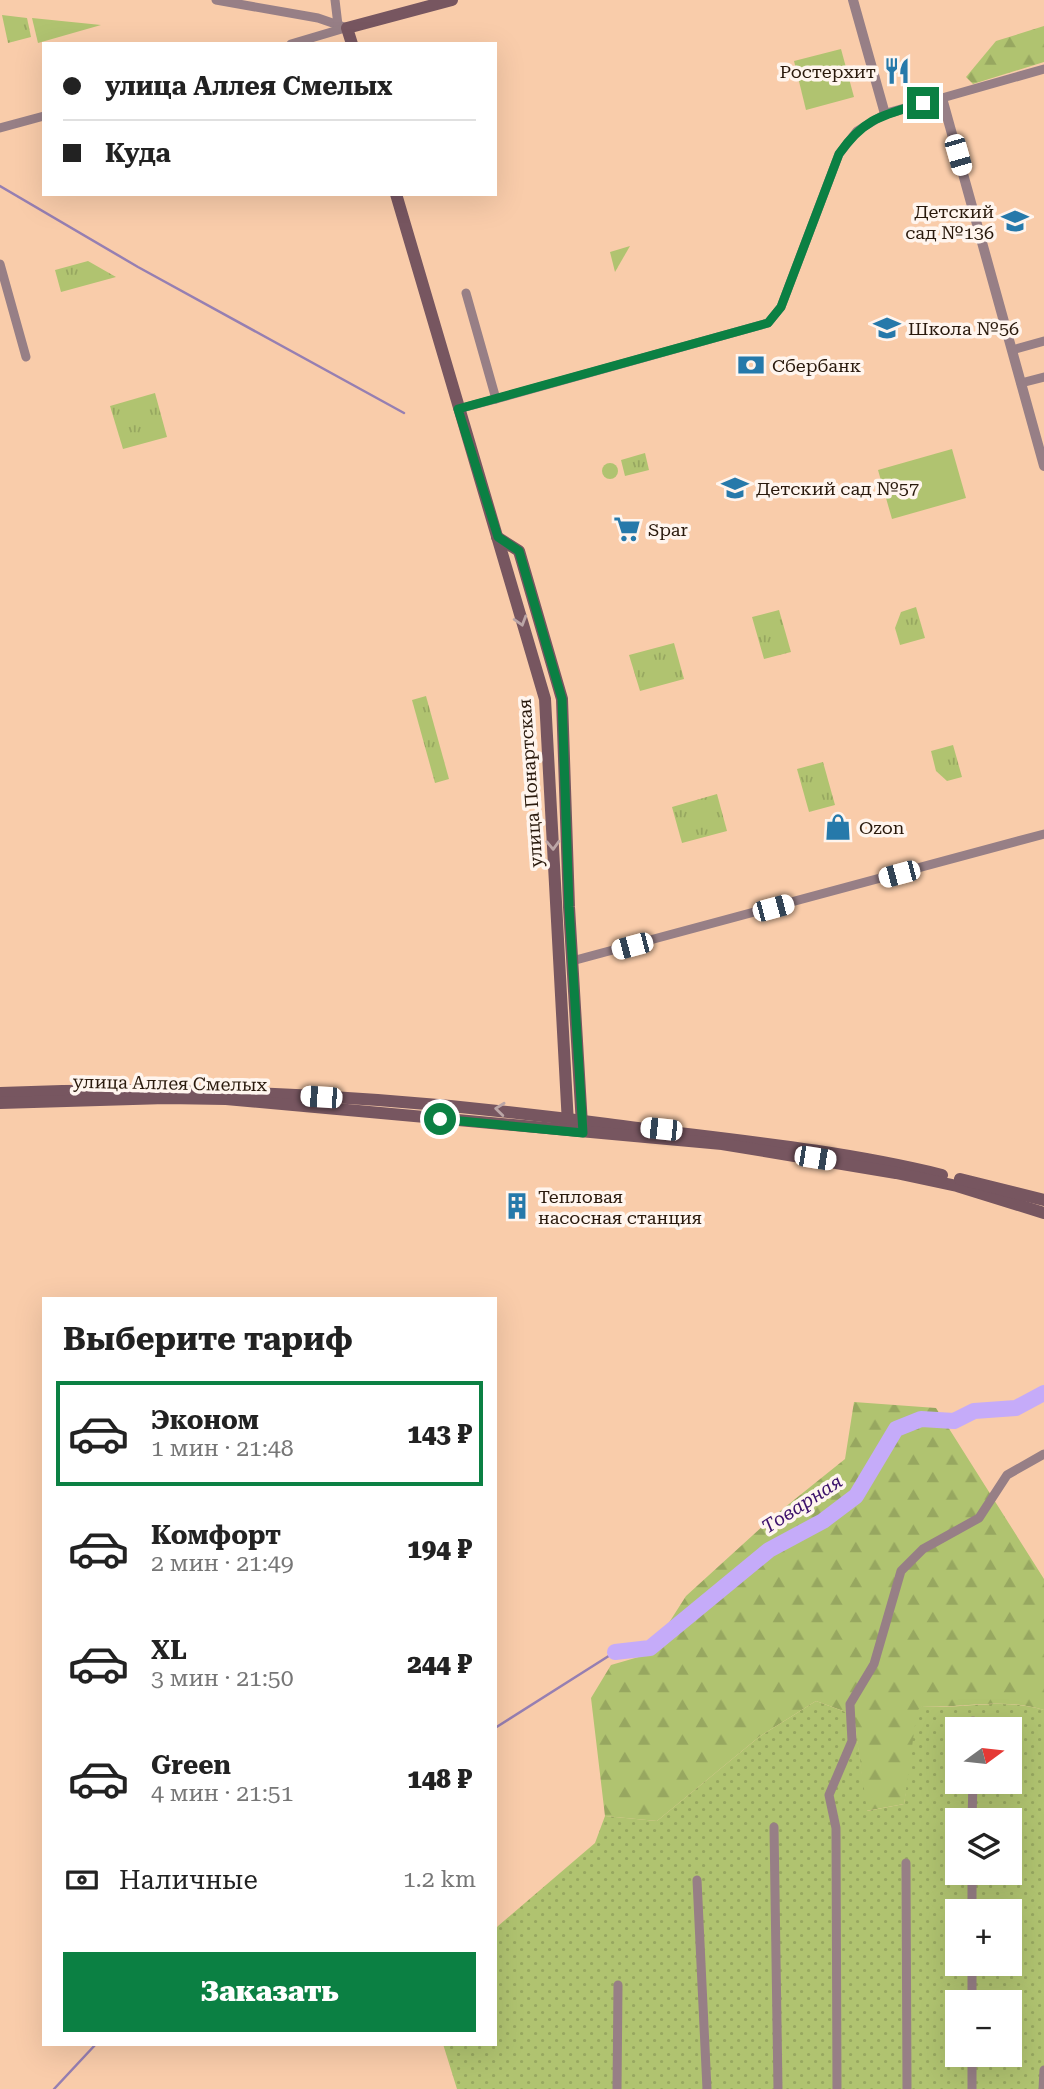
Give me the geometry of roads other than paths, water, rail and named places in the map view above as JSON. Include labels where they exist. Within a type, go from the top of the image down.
[{"type":"main road","points":[[351,42],[342,26],[452,0]]},
{"type":"main road","name":"улица Понартская","points":[[397,196],[544,699],[568,1131]]},
{"type":"main road","points":[[498,537],[519,551]]},
{"type":"main road","points":[[503,556],[519,551]]},
{"type":"main road","name":"улица Понартская","points":[[519,551],[562,699],[569,907],[583,1126]]},
{"type":"main road","points":[[555,908],[569,907]]},
{"type":"main road","points":[[0,1093],[189,1088],[463,1105],[568,1117],[583,1126],[835,1153],[898,1164],[1044,1200]]},
{"type":"main road","name":"улица Аллея Смелых","points":[[0,1103],[166,1097],[226,1099],[390,1112],[568,1131],[583,1126],[835,1161],[957,1186],[1044,1213]]},
{"type":"street","points":[[216,0],[342,26]]},
{"type":"street","points":[[335,0],[342,26]]},
{"type":"street","points":[[853,0],[886,114]]},
{"type":"street","points":[[297,42],[342,26]]},
{"type":"street","points":[[458,409],[768,323],[781,307],[839,154],[857,131],[886,114],[1044,69]]},
{"type":"street","points":[[942,98],[1044,466]]},
{"type":"street","points":[[0,128],[42,117]]},
{"type":"street","points":[[0,264],[26,357]]},
{"type":"street","points":[[466,293],[496,399]]},
{"type":"street","points":[[1012,350],[1044,341]]},
{"type":"street","points":[[1021,383],[1044,377]]},
{"type":"street","points":[[572,961],[1044,834]]},
{"type":"street","points":[[837,2089],[836,1828],[829,1796],[852,1741],[850,1704],[874,1664],[901,1571],[923,1549],[979,1517],[1007,1475],[1044,1454]]},
{"type":"street","points":[[774,1827],[778,2089]]},
{"type":"street","points":[[906,1863],[907,2089]]},
{"type":"street","points":[[697,1880],[708,2089]]},
{"type":"street","points":[[617,2089],[618,1985]]},
{"type":"street","points":[[972,2067],[972,2089]]},
{"type":"street","points":[[1043,2089],[1044,2070]]},
{"type":"waterway","points":[[0,186],[138,267],[404,413]]},
{"type":"waterway","name":"Товарная","points":[[615,1652],[650,1648],[769,1550],[823,1521],[856,1496],[896,1429],[921,1419],[954,1421],[974,1411],[1016,1408],[1044,1393]]},
{"type":"waterway","points":[[497,1727],[615,1652]]},
{"type":"waterway","points":[[54,2089],[94,2046]]},
{"type":"place","name":"Ростерхит","points":[[897,71]]},
{"type":"place","name":"Детский сад №136","points":[[1015,221]]},
{"type":"place","name":"Школа №56","points":[[887,328]]},
{"type":"place","name":"Сбербанк","points":[[751,365]]},
{"type":"place","name":"Детский сад №57","points":[[735,488]]},
{"type":"place","name":"Spar","points":[[627,529]]},
{"type":"place","name":"Ozon","points":[[838,827]]},
{"type":"place","name":"Тепловая насосная станция","points":[[517,1206]]}]
